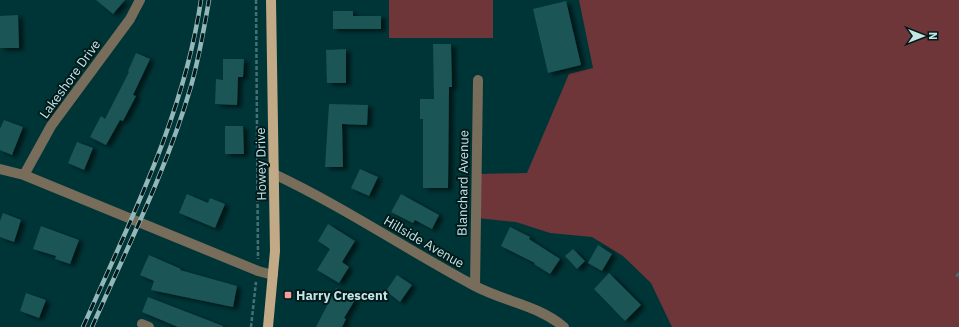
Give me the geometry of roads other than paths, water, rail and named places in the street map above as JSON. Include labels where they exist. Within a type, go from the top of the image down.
[{"type":"main road","name":"Howey Drive","points":[[268,327],[273,275],[274,174],[271,0]]},
{"type":"street","name":"Lakeshore Drive","points":[[24,176],[51,126],[130,19],[140,0]]},
{"type":"street","name":"Blanchard Avenue","points":[[475,286],[478,80]]},
{"type":"street","points":[[0,169],[24,176],[258,271],[273,275]]},
{"type":"street","name":"Hillside Avenue","points":[[274,174],[475,286],[532,307],[554,319],[564,327]]},
{"type":"railway","points":[[83,327],[137,208],[169,126],[193,43],[201,0]]},
{"type":"railway","points":[[92,327],[146,208],[170,148],[191,86],[209,0]]},
{"type":"place","name":"Harry Crescent","points":[[288,295]]}]
